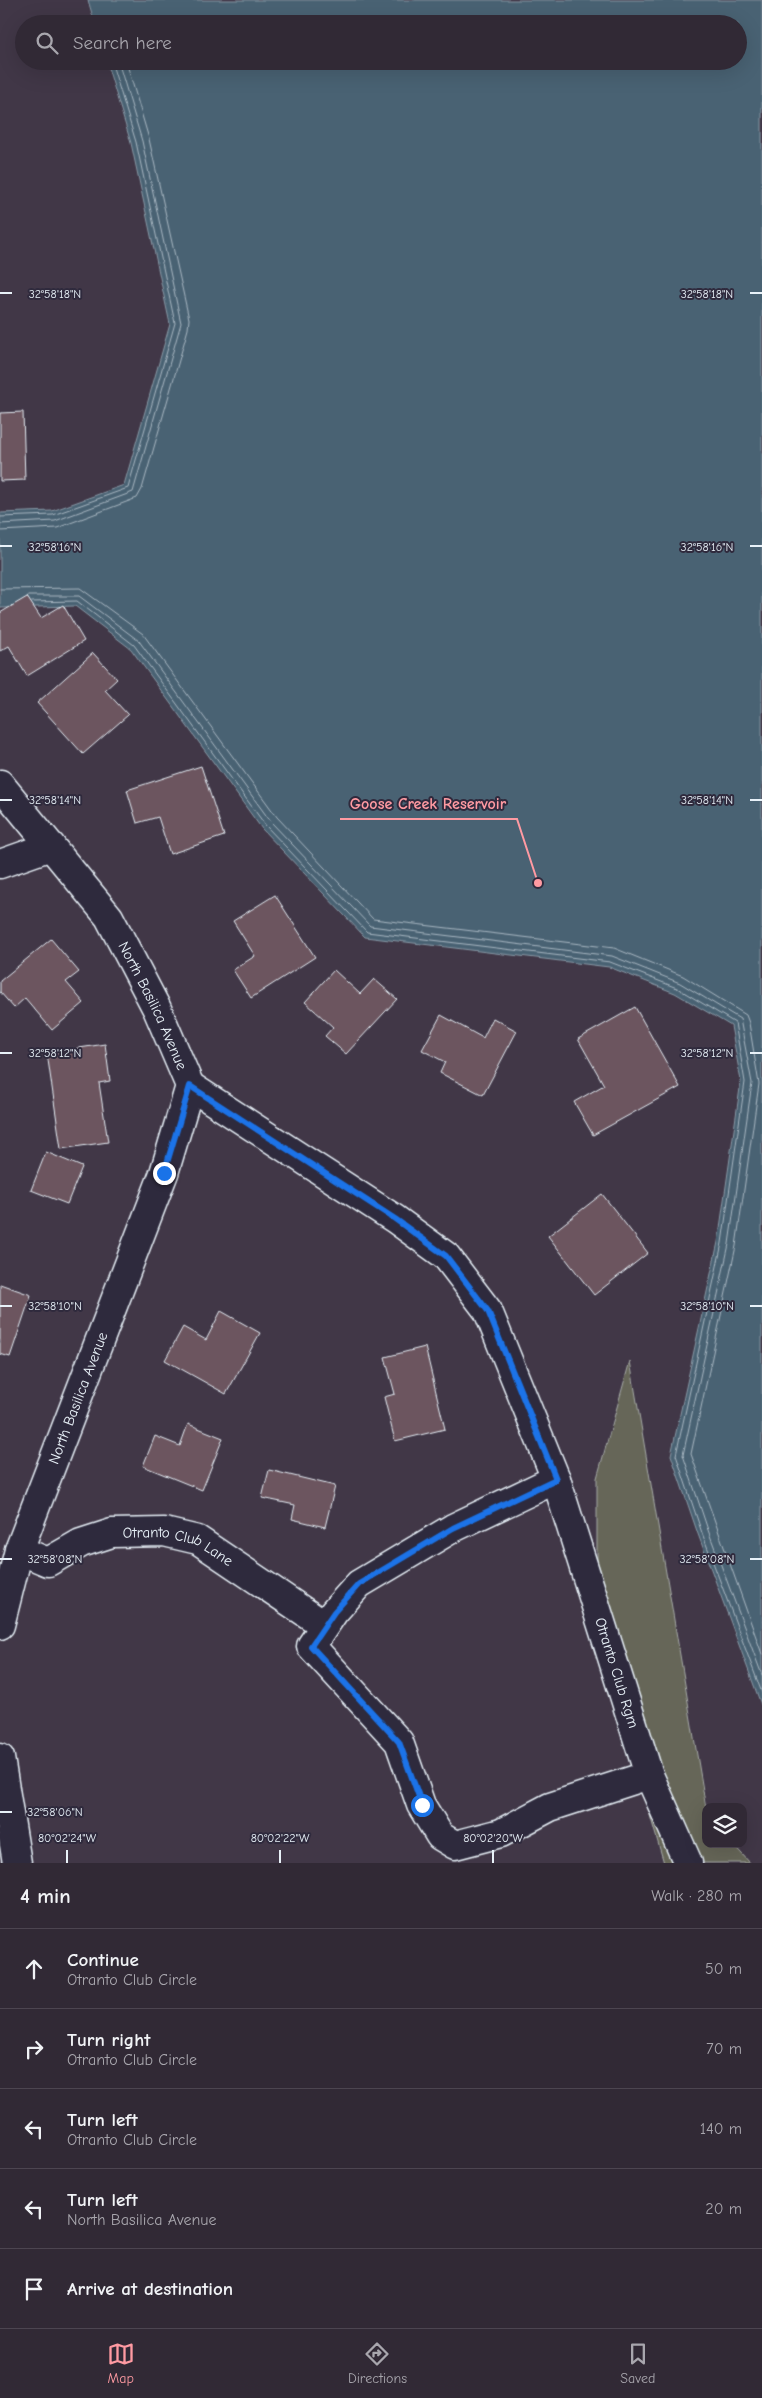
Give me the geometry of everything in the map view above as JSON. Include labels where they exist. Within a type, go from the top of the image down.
[{"type":"street","name":"North Basilica Avenue","points":[[0,784],[109,917],[157,1009],[190,1086],[164,1173],[19,1550],[0,1625]]},
{"type":"street","points":[[0,864],[51,846]]},
{"type":"street","name":"Otranto Club Rgm","points":[[190,1086],[395,1219],[446,1256],[488,1311],[556,1479],[649,1775],[688,1863]]},
{"type":"street","points":[[556,1479],[453,1528],[359,1584],[334,1612],[311,1646],[399,1742],[422,1805],[440,1836],[455,1845],[501,1833],[550,1807],[649,1775]]},
{"type":"street","name":"Otranto Club Lane","points":[[19,1550],[48,1562],[81,1543],[112,1533],[164,1532],[198,1540],[324,1625]]},
{"type":"street","points":[[0,1758],[17,1863]]},
{"type":"green space","points":[[630,1361],[705,1803],[702,1803],[702,1848],[737,1848],[750,1863],[664,1863],[597,1635],[597,1478]]},
{"type":"water","points":[[88,0],[762,0],[762,1707],[671,1455],[718,1242],[741,1081],[731,1026],[675,993],[609,967],[365,937],[262,829],[131,649],[75,606],[0,608],[0,513],[52,511],[124,485],[170,324],[131,143],[109,70],[747,70],[747,15],[92,15]]},
{"type":"building","points":[[23,412],[25,480],[0,481],[0,413]]},
{"type":"building","points":[[27,597],[41,618],[63,605],[84,641],[27,676],[9,646],[0,651],[0,613]]},
{"type":"building","points":[[93,653],[117,679],[105,690],[128,715],[83,754],[37,703]]},
{"type":"building","points":[[201,766],[224,836],[170,854],[158,817],[137,823],[127,790]]},
{"type":"building","points":[[275,895],[315,957],[251,998],[233,970],[255,956],[233,921]]},
{"type":"building","points":[[51,939],[79,972],[66,982],[84,1003],[52,1030],[25,998],[14,1008],[0,992],[0,981]]},
{"type":"building","points":[[334,970],[360,994],[374,979],[397,999],[346,1054],[325,1036],[333,1027],[305,1002]]},
{"type":"building","points":[[635,1007],[680,1087],[593,1135],[574,1102],[604,1085],[578,1039]]},
{"type":"building","points":[[441,1015],[483,1038],[493,1018],[517,1031],[483,1095],[440,1073],[445,1062],[422,1050]]},
{"type":"building","points":[[105,1044],[110,1081],[99,1083],[108,1142],[61,1149],[47,1053]]},
{"type":"building","points":[[46,1152],[82,1167],[67,1204],[31,1190]]},
{"type":"building","points":[[602,1194],[648,1253],[594,1295],[548,1236]]},
{"type":"building","points":[[0,1284],[31,1295],[10,1357],[0,1354]]},
{"type":"building","points":[[221,1311],[260,1333],[226,1394],[165,1360],[183,1327],[206,1340]]},
{"type":"building","points":[[425,1347],[445,1429],[395,1441],[384,1397],[395,1394],[385,1357]]},
{"type":"building","points":[[188,1424],[223,1438],[202,1490],[143,1466],[155,1436],[180,1446]]},
{"type":"building","points":[[269,1470],[335,1486],[325,1527],[292,1519],[295,1505],[262,1498]]},
{"type":"place","name":"Goose Creek Reservoir","points":[[538,883]]},
{"type":"route","points":[[164,1173],[190,1086],[395,1219],[446,1256],[488,1311],[556,1479],[453,1528],[359,1584],[334,1612],[311,1646],[399,1742],[422,1805]]}]
